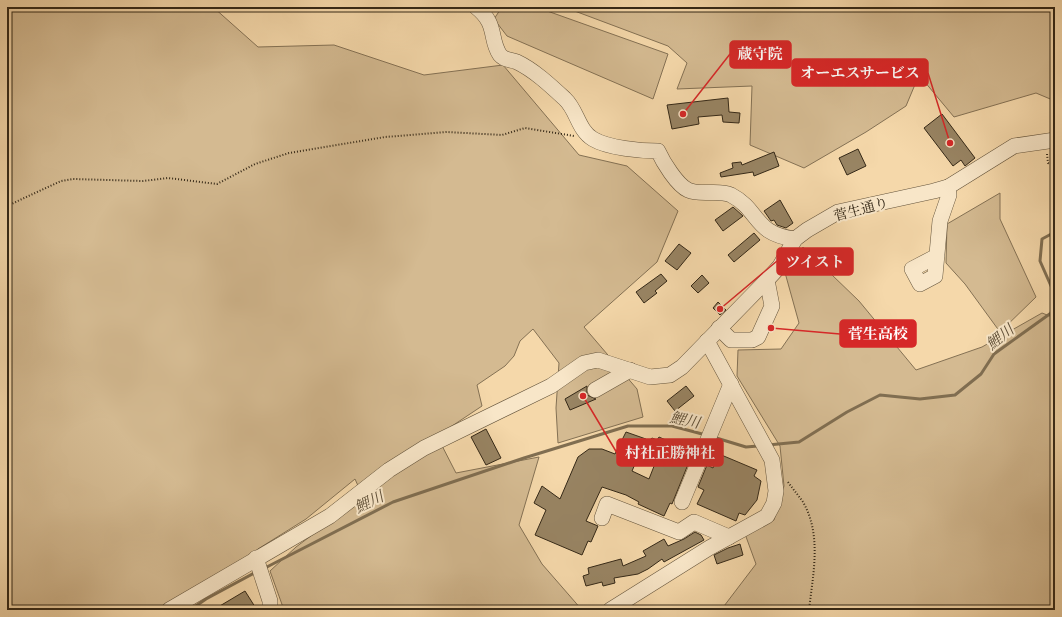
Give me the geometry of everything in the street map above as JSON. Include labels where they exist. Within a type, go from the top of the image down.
[{"type":"street","points":[[476,7],[484,13],[492,28],[500,55],[505,59],[515,60],[526,67],[565,99],[571,105],[582,129],[593,139],[634,151],[658,151],[667,170],[688,190],[731,196],[742,204],[766,230],[775,235],[795,239]]},
{"type":"street","name":"菅生通り","points":[[169,610],[257,560],[339,510],[389,470],[424,448],[551,386],[584,363],[598,360],[650,377],[670,375],[682,367],[780,266],[795,239],[838,212],[934,192],[948,186],[1014,146],[1050,141]]},
{"type":"street","points":[[937,256],[940,221],[949,195],[948,186]]},
{"type":"street","points":[[719,328],[731,340],[752,340],[758,337],[772,306],[767,280]]},
{"type":"street","points":[[610,610],[729,537],[767,516],[774,503],[775,479],[770,456],[707,341]]},
{"type":"street","points":[[595,390],[630,370]]},
{"type":"street","points":[[682,502],[730,384]]},
{"type":"street","points":[[602,518],[607,504],[679,532],[694,522],[729,537]]},
{"type":"street","points":[[257,560],[265,585],[270,610]]},
{"type":"path","points":[[7,206],[61,181],[73,179],[143,181],[168,178],[217,184],[255,164],[289,153],[385,138],[447,132],[502,135],[525,128],[593,139]]},
{"type":"path","points":[[1050,141],[1048,163],[1055,166]]},
{"type":"path","points":[[785,478],[803,502],[811,523],[816,543],[809,610]]},
{"type":"shaded area","points":[[7,7],[213,7],[258,47],[334,45],[424,75],[503,65],[579,155],[627,166],[678,211],[657,262],[584,327],[637,389],[643,417],[558,443],[556,408],[559,363],[533,329],[520,341],[514,356],[505,366],[477,385],[482,406],[437,436],[456,473],[539,457],[519,525],[542,564],[582,610],[284,610],[270,571],[296,547],[363,497],[355,479],[306,519],[258,549],[250,562],[183,610],[7,610]]},
{"type":"shaded area","points":[[502,7],[536,7],[668,54],[653,99],[507,36],[494,19]]},
{"type":"shaded area","points":[[564,7],[1055,7],[1055,101],[1036,93],[954,117],[919,75],[906,106],[866,132],[804,168],[750,145],[752,86],[677,89],[687,63],[668,46]]},
{"type":"shaded area","points":[[1000,193],[1000,219],[1036,297],[1000,332],[965,284],[946,263],[947,224]]},
{"type":"shaded area","points":[[803,247],[859,301],[916,370],[982,347],[1042,313],[1055,318],[1055,610],[721,610],[756,564],[745,534],[774,520],[784,486],[780,446],[737,376],[738,350],[781,349],[799,323],[784,269]]},
{"type":"building","points":[[728,98],[729,112],[740,113],[739,123],[723,122],[722,115],[698,117],[699,124],[672,129],[667,105]]},
{"type":"building","points":[[942,114],[975,158],[965,166],[961,160],[953,166],[924,128]]},
{"type":"building","points":[[858,149],[866,166],[847,175],[839,158]]},
{"type":"building","points":[[774,152],[779,166],[754,176],[753,172],[721,177],[720,173],[733,168],[732,163],[741,162],[742,165]]},
{"type":"building","points":[[780,200],[793,223],[786,228],[777,225],[774,220],[771,221],[764,211]]},
{"type":"building","points":[[733,207],[743,216],[723,231],[715,220]]},
{"type":"building","points":[[754,233],[760,240],[734,262],[728,255]]},
{"type":"building","points":[[679,244],[691,253],[677,270],[665,261]]},
{"type":"building","points":[[661,274],[667,281],[655,291],[657,293],[644,303],[636,292]]},
{"type":"building","points":[[702,275],[709,283],[698,293],[691,286]]},
{"type":"building","points":[[718,302],[726,310],[720,315],[713,308]]},
{"type":"building","points":[[587,386],[587,395],[596,399],[570,410],[565,399]]},
{"type":"building","points":[[686,386],[694,396],[675,411],[667,401]]},
{"type":"building","points":[[486,429],[501,458],[486,465],[471,437]]},
{"type":"building","points":[[626,432],[646,439],[632,471],[649,479],[658,456],[656,455],[657,452],[644,445],[652,438],[657,440],[659,437],[693,452],[672,504],[670,503],[664,516],[638,504],[639,502],[626,495],[602,487],[586,521],[598,526],[591,542],[588,541],[582,555],[535,535],[546,510],[534,503],[542,486],[560,499],[578,457],[589,449],[602,449],[615,454]]},
{"type":"building","points":[[719,454],[757,470],[754,476],[761,481],[757,500],[745,515],[739,513],[736,521],[697,504],[704,490],[698,487],[707,465],[713,468]]},
{"type":"building","points":[[695,532],[701,535],[704,540],[664,562],[662,559],[638,574],[614,578],[615,583],[603,586],[602,582],[586,586],[583,576],[589,574],[588,568],[621,559],[623,566],[646,556],[643,551],[664,539],[668,546]]},
{"type":"building","points":[[740,544],[743,555],[717,564],[714,555]]},
{"type":"building","points":[[245,591],[257,610],[240,610],[237,606],[234,610],[213,610]]},
{"type":"waterway","name":"鯉川","points":[[768,445],[799,442],[847,412],[880,395],[920,399],[955,395],[981,374],[994,354],[1051,313],[1055,295],[1040,261],[1042,239],[1055,232]]},
{"type":"waterway","name":"鯉川","points":[[263,569],[393,502],[524,458],[628,426],[672,426],[706,435]]},
{"type":"waterway","name":"鯉川","points":[[713,437],[746,447],[758,446]]},
{"type":"waterway","name":"鯉川","points":[[190,610],[206,599],[256,572]]},
{"type":"place","name":"蔵守院","points":[[683,114]]},
{"type":"place","name":"オーエスサービス","points":[[950,143]]},
{"type":"place","name":"ツイスト","points":[[720,309]]},
{"type":"place","name":"菅生高校","points":[[771,328]]},
{"type":"place","name":"村社正勝神社","points":[[583,396]]}]
